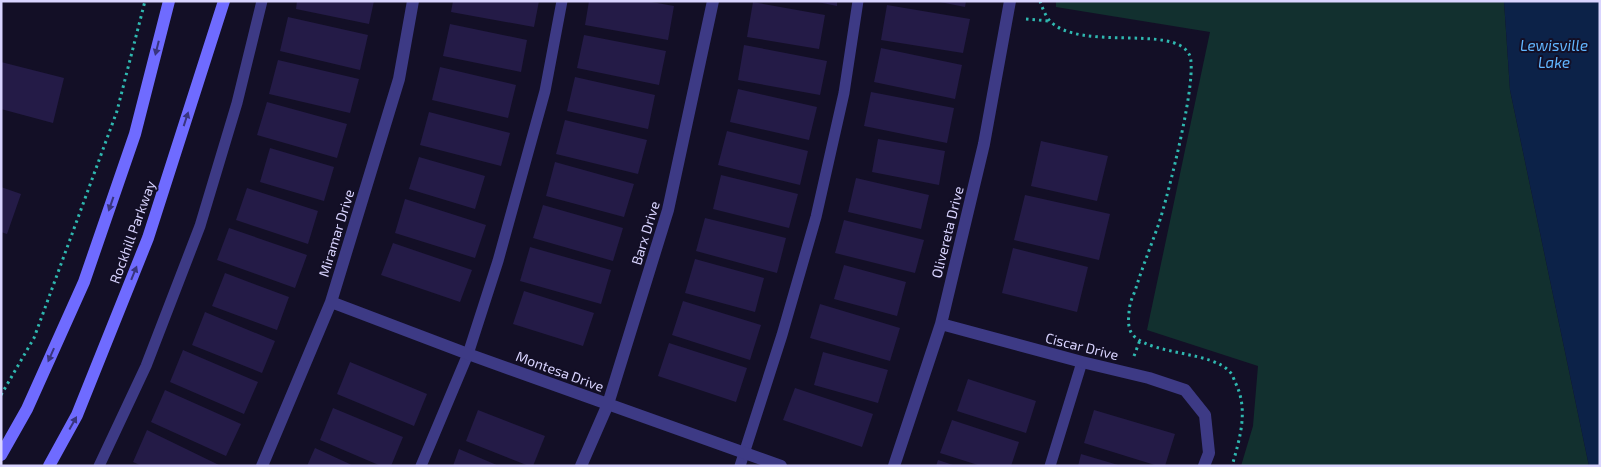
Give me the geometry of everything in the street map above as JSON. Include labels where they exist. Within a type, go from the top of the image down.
[{"type":"street","name":"Rockhill Parkway","points":[[1,456],[27,409],[84,282],[135,134],[169,1]]},
{"type":"street","name":"Rockhill Parkway","points":[[49,466],[77,415],[148,238],[224,1]]},
{"type":"street","name":"Miramar Drive","points":[[262,466],[331,302],[399,79],[413,1]]},
{"type":"street","name":"Barx Drive","points":[[582,466],[608,404],[668,210],[713,1]]},
{"type":"street","name":"Olivereta Drive","points":[[894,466],[941,324],[984,144],[1010,1]]},
{"type":"street","name":"Montesa Drive","points":[[331,302],[468,354],[780,466]]},
{"type":"street","name":"Ciscar Drive","points":[[941,324],[1082,362],[1150,378],[1185,390],[1205,416],[1209,453],[1204,466]]},
{"type":"lane","points":[[99,466],[146,366],[200,226],[237,103],[262,1]]},
{"type":"lane","points":[[421,466],[468,354],[498,262],[545,91],[562,1]]},
{"type":"lane","points":[[740,466],[746,453],[816,217],[844,93],[858,1]]},
{"type":"lane","points":[[1050,466],[1082,362]]},
{"type":"path","points":[[1,395],[34,338],[117,110],[145,1]]},
{"type":"path","points":[[1040,1],[1050,21]]},
{"type":"path","points":[[1008,17],[1050,21],[1068,32],[1094,36],[1168,41],[1181,44],[1190,54],[1192,70],[1190,85],[1176,154],[1159,223],[1142,267],[1129,310],[1128,324],[1134,337],[1150,345],[1217,363],[1230,371],[1238,387],[1243,404],[1242,428],[1232,466]]},
{"type":"green space","points":[[1056,1],[1504,1],[1510,90],[1589,466],[1241,466],[1253,426],[1258,366],[1147,330],[1210,32],[1056,7]]},
{"type":"water","name":"Lewisville Lake","points":[[1504,1],[1600,1],[1600,466],[1589,466],[1510,90]]},
{"type":"building","points":[[297,1],[374,1],[369,24],[296,9]]},
{"type":"building","points":[[453,1],[539,1],[534,27],[451,12]]},
{"type":"building","points":[[589,1],[646,1],[674,6],[668,40],[585,25]]},
{"type":"building","points":[[813,1],[837,1],[837,6]]},
{"type":"building","points":[[935,1],[966,1],[965,7]]},
{"type":"building","points":[[753,2],[825,15],[819,49],[747,37]]},
{"type":"building","points":[[887,5],[970,19],[963,53],[881,40]]},
{"type":"building","points":[[288,17],[368,35],[360,70],[280,51]]},
{"type":"building","points":[[450,24],[527,40],[521,72],[443,56]]},
{"type":"building","points":[[584,35],[666,51],[659,85],[577,68]]},
{"type":"building","points":[[744,45],[827,61],[820,95],[738,80]]},
{"type":"building","points":[[881,48],[962,65],[955,99],[874,82]]},
{"type":"building","points":[[278,60],[359,79],[350,113],[269,94]]},
{"type":"building","points":[[1,62],[64,78],[53,123],[1,109]]},
{"type":"building","points":[[440,67],[516,85],[508,118],[432,100]]},
{"type":"building","points":[[575,77],[655,95],[648,129],[567,111]]},
{"type":"building","points":[[738,89],[817,107],[809,140],[730,122]]},
{"type":"building","points":[[871,92],[954,108],[947,143],[864,126]]},
{"type":"building","points":[[267,102],[347,124],[337,158],[257,135]]},
{"type":"building","points":[[429,112],[510,133],[501,166],[420,145]]},
{"type":"building","points":[[565,120],[647,140],[638,174],[556,154]]},
{"type":"building","points":[[727,131],[808,151],[800,185],[718,165]]},
{"type":"building","points":[[878,139],[945,151],[939,185],[872,172]]},
{"type":"building","points":[[1041,141],[1108,156],[1097,201],[1031,186]]},
{"type":"building","points":[[270,148],[334,167],[324,201],[260,182]]},
{"type":"building","points":[[419,157],[485,176],[475,209],[409,189]]},
{"type":"building","points":[[555,162],[634,184],[624,217],[546,196]]},
{"type":"building","points":[[721,175],[798,194],[789,228],[713,209]]},
{"type":"building","points":[[856,178],[929,195],[921,229],[848,212]]},
{"type":"building","points":[[1,187],[21,194],[7,234],[1,232]]},
{"type":"building","points":[[247,188],[318,211],[308,244],[236,220]]},
{"type":"building","points":[[1025,195],[1110,214],[1099,260],[1014,240]]},
{"type":"building","points":[[405,199],[486,225],[475,258],[395,233]]},
{"type":"building","points":[[543,205],[623,228],[613,261],[533,238]]},
{"type":"building","points":[[705,218],[786,238],[777,273],[696,251]]},
{"type":"building","points":[[844,220],[924,240],[915,273],[835,253]]},
{"type":"building","points":[[229,228],[307,255],[295,288],[217,260]]},
{"type":"building","points":[[393,243],[472,270],[460,302],[381,275]]},
{"type":"building","points":[[530,247],[611,270],[601,304],[520,281]]},
{"type":"building","points":[[1013,248],[1088,267],[1077,312],[1002,293]]},
{"type":"building","points":[[695,259],[764,278],[755,312],[685,293]]},
{"type":"building","points":[[844,265],[906,282],[897,316],[834,299]]},
{"type":"building","points":[[225,273],[289,297],[277,330],[212,306]]},
{"type":"building","points":[[524,291],[594,313],[583,346],[513,324]]},
{"type":"building","points":[[683,301],[761,325],[750,360],[672,335]]},
{"type":"building","points":[[820,304],[900,328],[890,361],[810,338]]},
{"type":"building","points":[[205,312],[275,341],[262,373],[192,345]]},
{"type":"building","points":[[669,343],[747,368],[736,402],[658,376]]},
{"type":"building","points":[[183,350],[258,382],[244,414],[170,382]]},
{"type":"building","points":[[823,352],[888,370],[878,403],[814,385]]},
{"type":"building","points":[[350,362],[427,394],[414,426],[337,394]]},
{"type":"building","points":[[968,379],[1036,401],[1026,433],[957,411]]},
{"type":"building","points":[[795,388],[873,414],[862,447],[783,420]]},
{"type":"building","points":[[165,390],[241,424],[226,456],[151,422]]},
{"type":"building","points":[[333,408],[403,437],[391,466],[381,466],[320,440]]},
{"type":"building","points":[[478,410],[545,436],[533,466],[466,441]]},
{"type":"building","points":[[1094,410],[1175,434],[1165,466],[1158,466],[1084,443]]},
{"type":"building","points":[[952,420],[1019,442],[1011,466],[981,466],[940,453]]},
{"type":"building","points":[[147,430],[221,466],[142,466],[133,462]]},
{"type":"building","points":[[315,448],[354,466],[307,466]]},
{"type":"building","points":[[459,449],[499,466],[453,466]]},
{"type":"building","points":[[1081,454],[1118,465],[1118,466],[1078,466]]},
{"type":"building","points":[[938,460],[953,465],[953,466],[936,466]]}]
